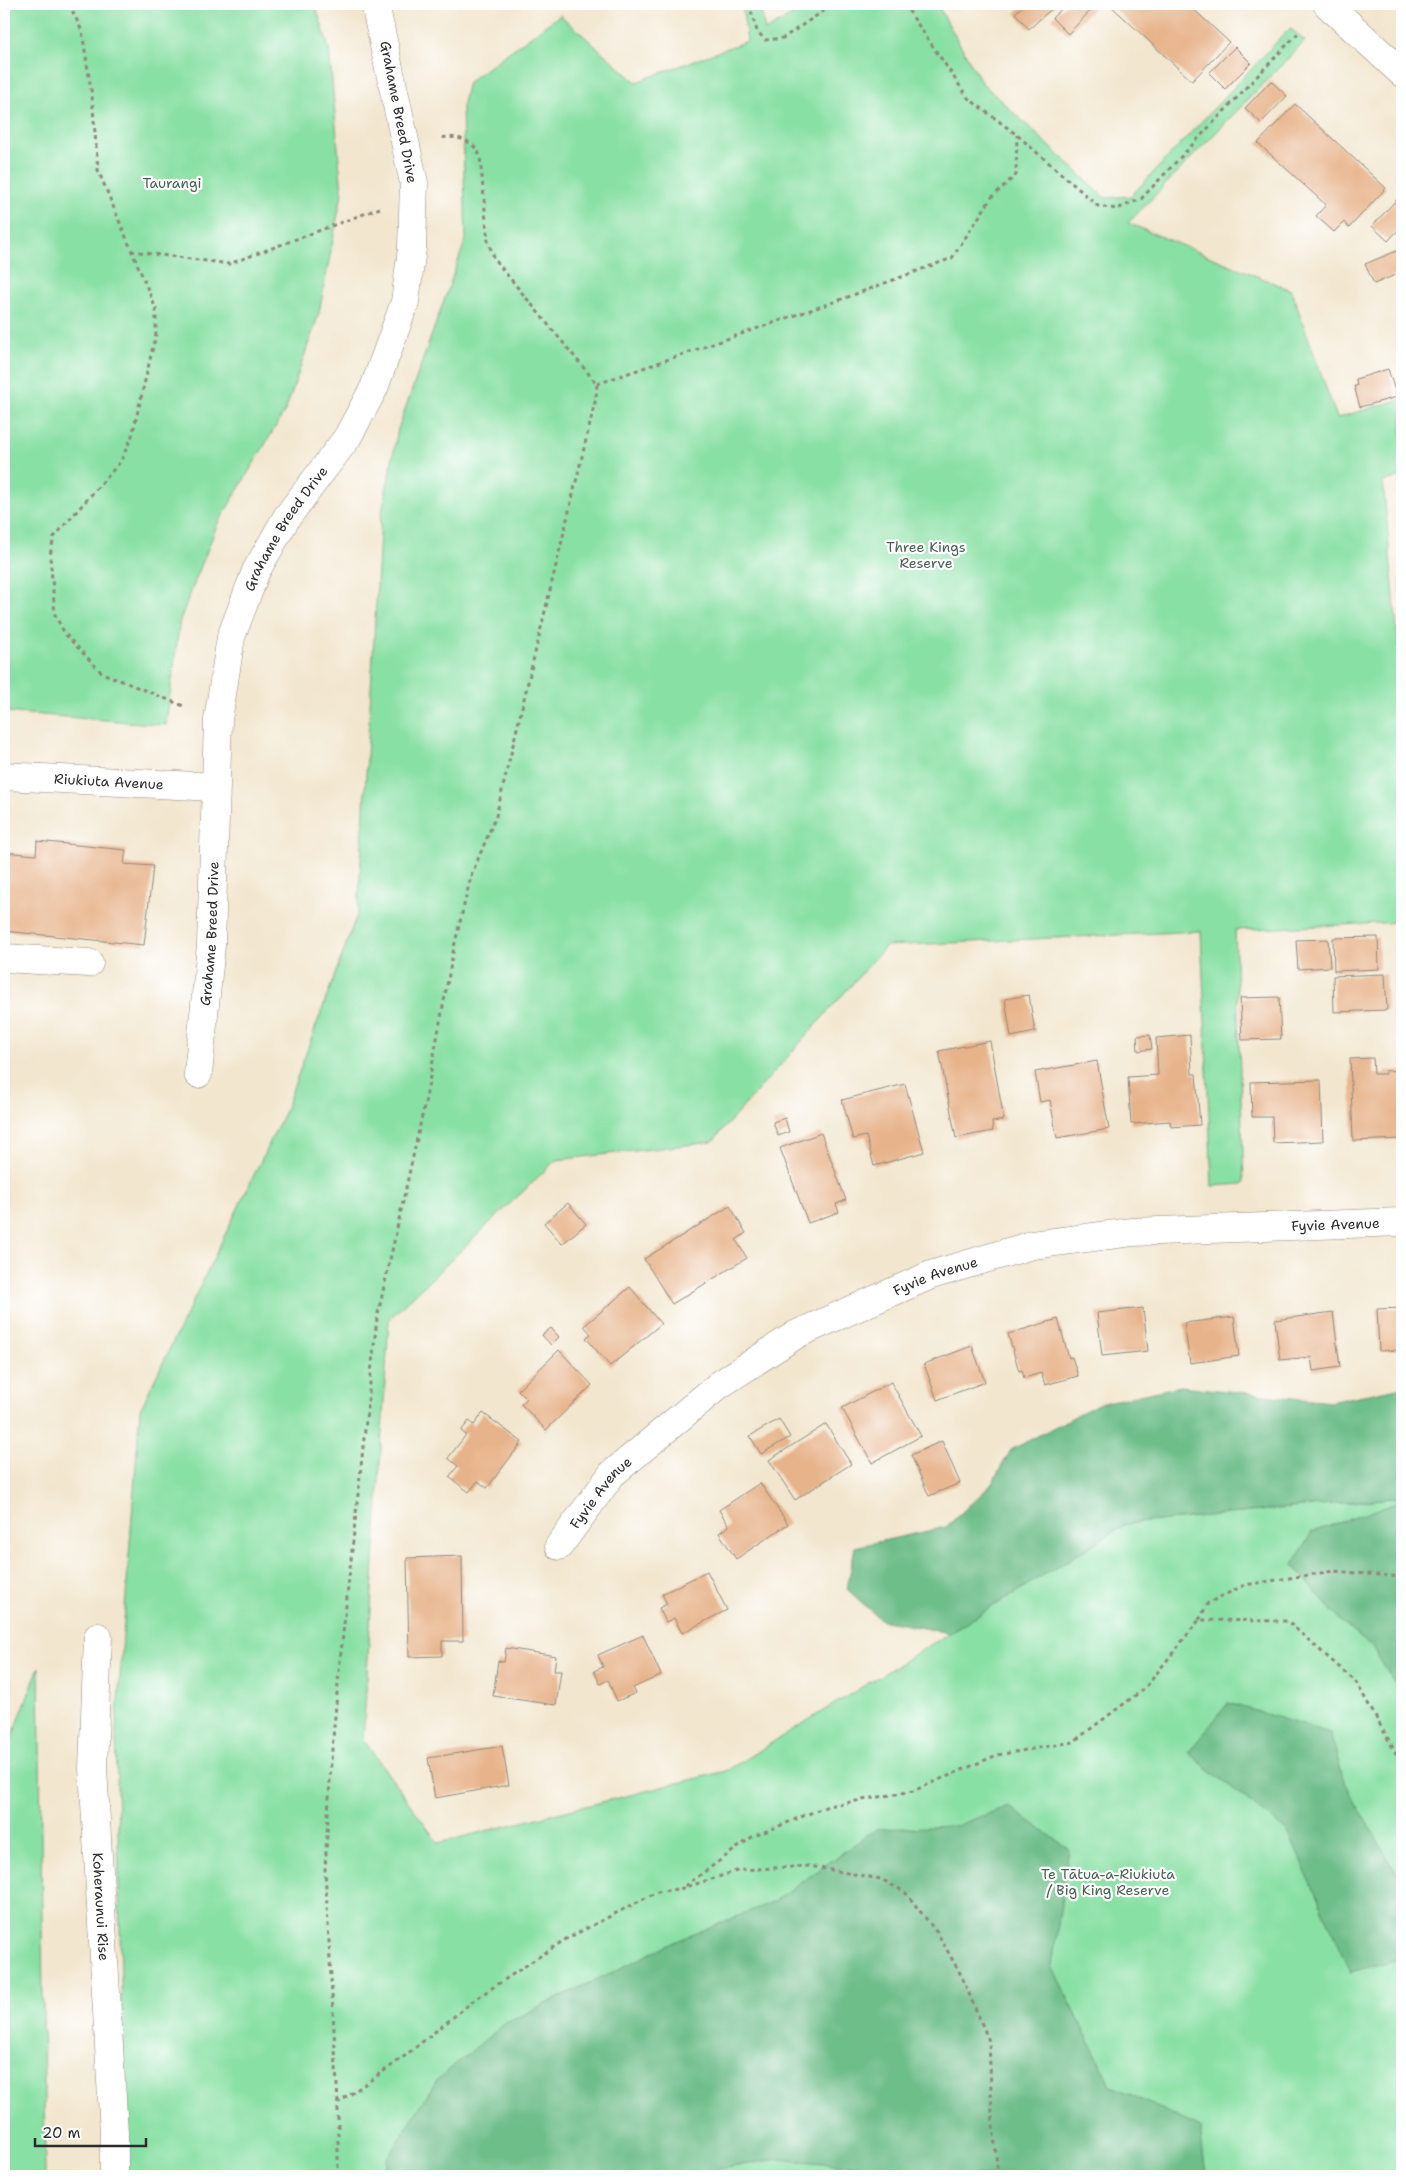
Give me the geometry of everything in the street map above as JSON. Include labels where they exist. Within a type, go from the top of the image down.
[{"type":"street","name":"Grahame Breed Drive","points":[[198,1074],[211,945],[218,720],[231,637],[256,571],[287,517],[347,438],[370,396],[388,354],[404,302],[412,248],[414,182],[375,4]]},
{"type":"street","points":[[1327,4],[1402,73]]},
{"type":"street","name":"Riukiuta Avenue","points":[[4,776],[215,787]]},
{"type":"street","points":[[4,958],[90,963]]},
{"type":"street","name":"Fyvie Avenue","points":[[559,1546],[612,1474],[719,1385],[797,1334],[932,1274],[1032,1245],[1132,1232],[1402,1222]]},
{"type":"street","name":"Koheraunui Rise","points":[[98,1637],[93,1768],[114,2133],[114,2176]]},
{"type":"path","points":[[68,4],[82,31],[92,96],[98,170],[130,251],[156,309],[156,334],[132,436],[121,461],[54,536],[50,555],[55,615],[65,634],[102,673],[191,709]]},
{"type":"path","points":[[749,4],[757,31],[765,40],[783,38],[834,4]]},
{"type":"path","points":[[904,4],[968,98],[1017,135],[1098,206],[1117,209],[1141,199],[1300,31]]},
{"type":"path","points":[[597,384],[836,302],[952,258],[992,197],[1016,175],[1017,135]]},
{"type":"path","points":[[338,2176],[338,2103],[325,1870],[331,1761],[339,1671],[377,1318],[426,1098],[454,947],[471,876],[496,816],[596,398],[597,384],[494,260],[488,242],[480,156],[476,146],[467,141],[446,137],[430,139]]},
{"type":"path","points":[[130,251],[229,264],[386,206]]},
{"type":"path","points":[[683,1888],[752,1838],[828,1806],[912,1792],[997,1755],[1073,1742],[1145,1688],[1199,1620],[1208,1603],[1245,1584],[1333,1572],[1402,1577]]},
{"type":"path","points":[[1199,1620],[1287,1621],[1356,1682],[1402,1764]]},
{"type":"path","points":[[338,2103],[401,2059],[477,1998],[566,1939],[657,1892],[683,1888],[740,1870],[808,1866],[881,1880],[905,1892],[938,1934],[958,1968],[990,2041],[992,2113],[998,2176]]},
{"type":"green space","name":"Taurangi","points":[[4,4],[315,4],[329,48],[342,193],[319,313],[286,409],[217,525],[180,620],[166,725],[4,712]]},
{"type":"green space","points":[[742,4],[760,4],[765,31],[810,4],[937,4],[982,83],[1105,198],[1131,196],[1290,28],[1305,41],[1128,223],[1291,290],[1337,418],[1402,399],[1402,476],[1383,482],[1402,681],[1402,922],[1235,930],[1244,1184],[1212,1186],[1201,931],[886,946],[712,1142],[556,1160],[389,1319],[363,1739],[438,1843],[726,1771],[1126,1524],[1402,1497],[1402,2176],[125,2176],[116,1729],[140,1410],[284,1113],[358,912],[381,517],[398,429],[466,239],[462,107],[468,82],[560,15],[636,82],[747,41]]},
{"type":"green space","points":[[1181,1386],[1330,1402],[1402,1387],[1402,1497],[1126,1524],[950,1633],[881,1620],[847,1589],[855,1547],[946,1527],[991,1485],[1011,1450],[1098,1404]]},
{"type":"green space","points":[[1402,1501],[1402,1690],[1398,1688],[1371,1646],[1342,1623],[1293,1565],[1312,1532]]},
{"type":"green space","points":[[39,1667],[45,2176],[4,2176],[4,1758]]},
{"type":"green space","points":[[1228,1703],[1330,1733],[1345,1784],[1399,1877],[1397,1959],[1351,1972],[1288,1832],[1188,1753]]},
{"type":"green space","points":[[1008,1806],[1069,1849],[1052,1966],[1111,2085],[1200,2128],[1206,2176],[888,2176],[881,2168],[777,2159],[709,2171],[705,2176],[387,2176],[387,2158],[438,2079],[504,2024],[679,1940],[775,1901],[876,1829],[956,1826]]},
{"type":"building","points":[[1025,4],[1057,4],[1029,29],[1015,13]]},
{"type":"building","points":[[1067,4],[1090,4],[1094,7],[1068,34],[1052,18]]},
{"type":"building","points":[[1109,4],[1188,4],[1229,42],[1192,81]]},
{"type":"building","points":[[1235,47],[1251,63],[1225,89],[1209,73]]},
{"type":"building","points":[[1271,81],[1287,96],[1261,123],[1245,108]]},
{"type":"building","points":[[1295,104],[1386,188],[1349,228],[1344,222],[1334,232],[1316,216],[1326,205],[1258,143]]},
{"type":"building","points":[[1398,198],[1402,202],[1402,226],[1388,241],[1372,226]]},
{"type":"building","points":[[1399,250],[1402,257],[1402,272],[1374,284],[1365,264]]},
{"type":"building","points":[[1388,369],[1397,397],[1360,407],[1354,386],[1357,386],[1356,379]]},
{"type":"building","points":[[37,841],[126,850],[124,864],[153,866],[144,945],[4,931],[4,852],[36,855]]},
{"type":"building","points":[[1378,937],[1379,969],[1334,971],[1333,938]]},
{"type":"building","points":[[1328,939],[1330,967],[1298,969],[1296,940]]},
{"type":"building","points":[[1385,974],[1387,1010],[1334,1012],[1333,976]]},
{"type":"building","points":[[1029,995],[1035,1032],[1011,1037],[1005,999]]},
{"type":"building","points":[[1279,997],[1281,1039],[1242,1040],[1240,998]]},
{"type":"building","points":[[1150,1035],[1152,1049],[1138,1051],[1137,1036]]},
{"type":"building","points":[[1190,1035],[1192,1074],[1196,1074],[1200,1125],[1171,1127],[1170,1121],[1131,1124],[1128,1077],[1158,1075],[1156,1038]]},
{"type":"building","points":[[990,1041],[1004,1120],[992,1122],[993,1131],[956,1138],[939,1051]]},
{"type":"building","points":[[1373,1058],[1374,1074],[1385,1074],[1385,1071],[1402,1070],[1402,1139],[1353,1141],[1350,1059]]},
{"type":"building","points":[[1097,1061],[1109,1129],[1057,1138],[1050,1100],[1040,1102],[1035,1072]]},
{"type":"building","points":[[1321,1080],[1323,1141],[1273,1143],[1272,1117],[1252,1117],[1251,1082]]},
{"type":"building","points":[[905,1084],[924,1152],[874,1166],[866,1136],[853,1139],[842,1100]]},
{"type":"building","points":[[785,1118],[789,1132],[778,1136],[773,1122]]},
{"type":"building","points":[[821,1133],[846,1200],[836,1204],[839,1212],[808,1223],[780,1148]]},
{"type":"building","points":[[568,1203],[586,1224],[562,1244],[544,1223]]},
{"type":"building","points":[[730,1206],[746,1233],[736,1240],[747,1258],[672,1304],[644,1259]]},
{"type":"building","points":[[630,1287],[661,1324],[610,1366],[586,1338],[591,1334],[584,1326]]},
{"type":"building","points":[[1143,1308],[1148,1351],[1102,1356],[1097,1313]]},
{"type":"building","points":[[1402,1308],[1402,1350],[1379,1351],[1377,1309]]},
{"type":"building","points":[[1333,1312],[1340,1367],[1313,1371],[1311,1357],[1280,1360],[1275,1320]]},
{"type":"building","points":[[1234,1317],[1239,1356],[1190,1363],[1184,1323]]},
{"type":"building","points":[[1058,1319],[1069,1358],[1072,1357],[1078,1376],[1045,1385],[1041,1373],[1024,1378],[1022,1370],[1019,1371],[1008,1334]]},
{"type":"building","points":[[551,1328],[559,1337],[551,1345],[542,1335]]},
{"type":"building","points":[[972,1346],[985,1382],[937,1400],[924,1364]]},
{"type":"building","points":[[559,1350],[592,1385],[546,1430],[521,1404],[527,1399],[518,1390]]},
{"type":"building","points":[[891,1382],[921,1436],[872,1463],[842,1408]]},
{"type":"building","points":[[483,1413],[522,1442],[487,1488],[478,1481],[469,1492],[449,1477],[458,1466],[448,1458],[466,1435],[461,1431],[469,1421],[474,1425]]},
{"type":"building","points":[[779,1419],[790,1437],[761,1454],[750,1436]]},
{"type":"building","points":[[826,1424],[851,1464],[795,1500],[769,1460]]},
{"type":"building","points":[[942,1441],[960,1483],[929,1496],[911,1455]]},
{"type":"building","points":[[760,1483],[788,1524],[736,1559],[719,1533],[729,1526],[719,1510]]},
{"type":"building","points":[[462,1556],[463,1641],[442,1641],[442,1656],[409,1657],[407,1558]]},
{"type":"building","points":[[707,1571],[727,1610],[682,1633],[674,1618],[666,1622],[659,1608],[667,1604],[662,1594]]},
{"type":"building","points":[[643,1635],[661,1675],[633,1688],[636,1693],[617,1701],[608,1680],[600,1684],[594,1671],[603,1667],[598,1655]]},
{"type":"building","points":[[506,1648],[556,1656],[554,1671],[561,1671],[556,1705],[493,1696],[498,1661],[504,1662]]},
{"type":"building","points":[[502,1746],[509,1785],[435,1798],[428,1758]]},
{"type":"park label","name":"Three Kings Reserve","points":[[926,556]]},
{"type":"park label","name":"Te Tātua-a-Riukiuta / Big King Reserve","points":[[1108,1882]]}]
